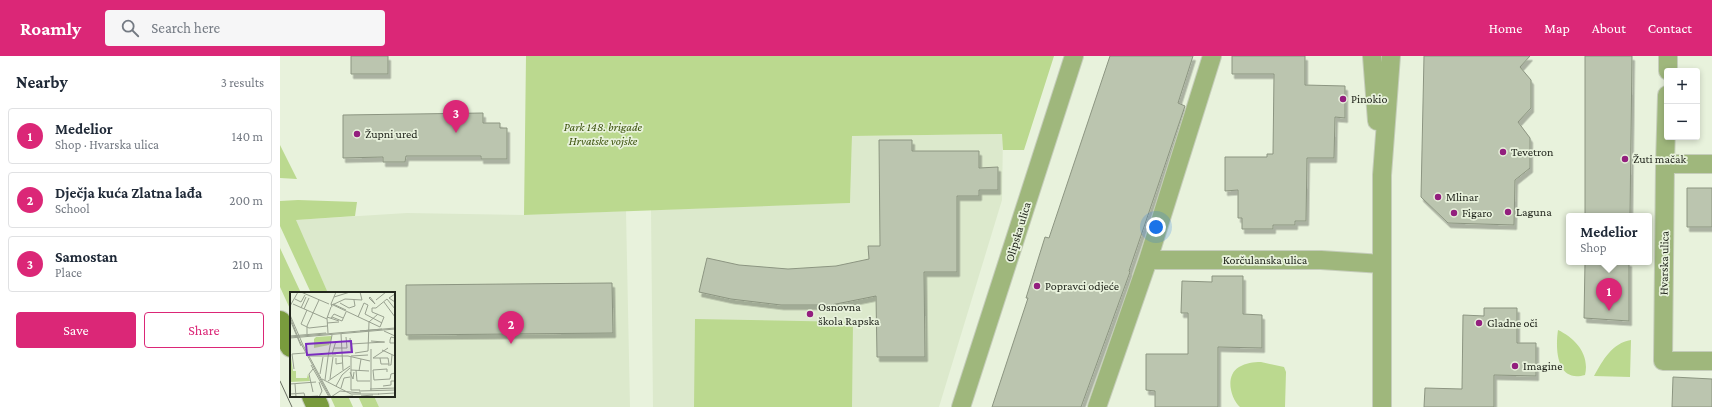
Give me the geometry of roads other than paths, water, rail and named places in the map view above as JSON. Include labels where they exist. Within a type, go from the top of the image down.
[{"type":"main road","points":[[280,322],[290,344]]},
{"type":"main road","points":[[313,397],[318,407]]},
{"type":"street","name":"Olipska ulica","points":[[961,407],[1074,56]]},
{"type":"street","points":[[1097,407],[1148,260],[1212,56]]},
{"type":"street","points":[[1372,56],[1382,175]]},
{"type":"street","points":[[1382,407],[1382,175],[1391,56]]},
{"type":"street","points":[[1668,56],[1668,68]]},
{"type":"street","name":"Hvarska ulica","points":[[1667,104],[1664,164],[1663,361],[1712,361]]},
{"type":"street","points":[[1664,164],[1712,164]]},
{"type":"street","name":"Korčulanska ulica","points":[[1148,260],[1321,260],[1382,264]]},
{"type":"tram line","points":[[280,381],[292,407]]},
{"type":"place","name":"Pinokio","points":[[1343,99]]},
{"type":"place","name":"Samostan","points":[[456,133]]},
{"type":"place","name":"Župni ured","points":[[357,134]]},
{"type":"place","name":"Tevetron","points":[[1503,152]]},
{"type":"place","name":"Žuti mačak","points":[[1625,159]]},
{"type":"place","name":"Mlinar","points":[[1438,197]]},
{"type":"place","name":"Laguna","points":[[1508,212]]},
{"type":"place","name":"Figaro","points":[[1454,213]]},
{"type":"place","name":"Popravci odjeće","points":[[1037,286]]},
{"type":"place","name":"Medelior","points":[[1609,311]]},
{"type":"place","name":"Osnovna škola Rapska","points":[[810,314]]},
{"type":"place","name":"Gladne oči","points":[[1479,323]]},
{"type":"place","name":"Dječja kuća Zlatna lađa","points":[[511,344]]},
{"type":"place","name":"Imagine","points":[[1515,366]]},
{"type":"park label","name":"Park 148. brigade Hrvatske vojske","points":[[603,134]]}]
